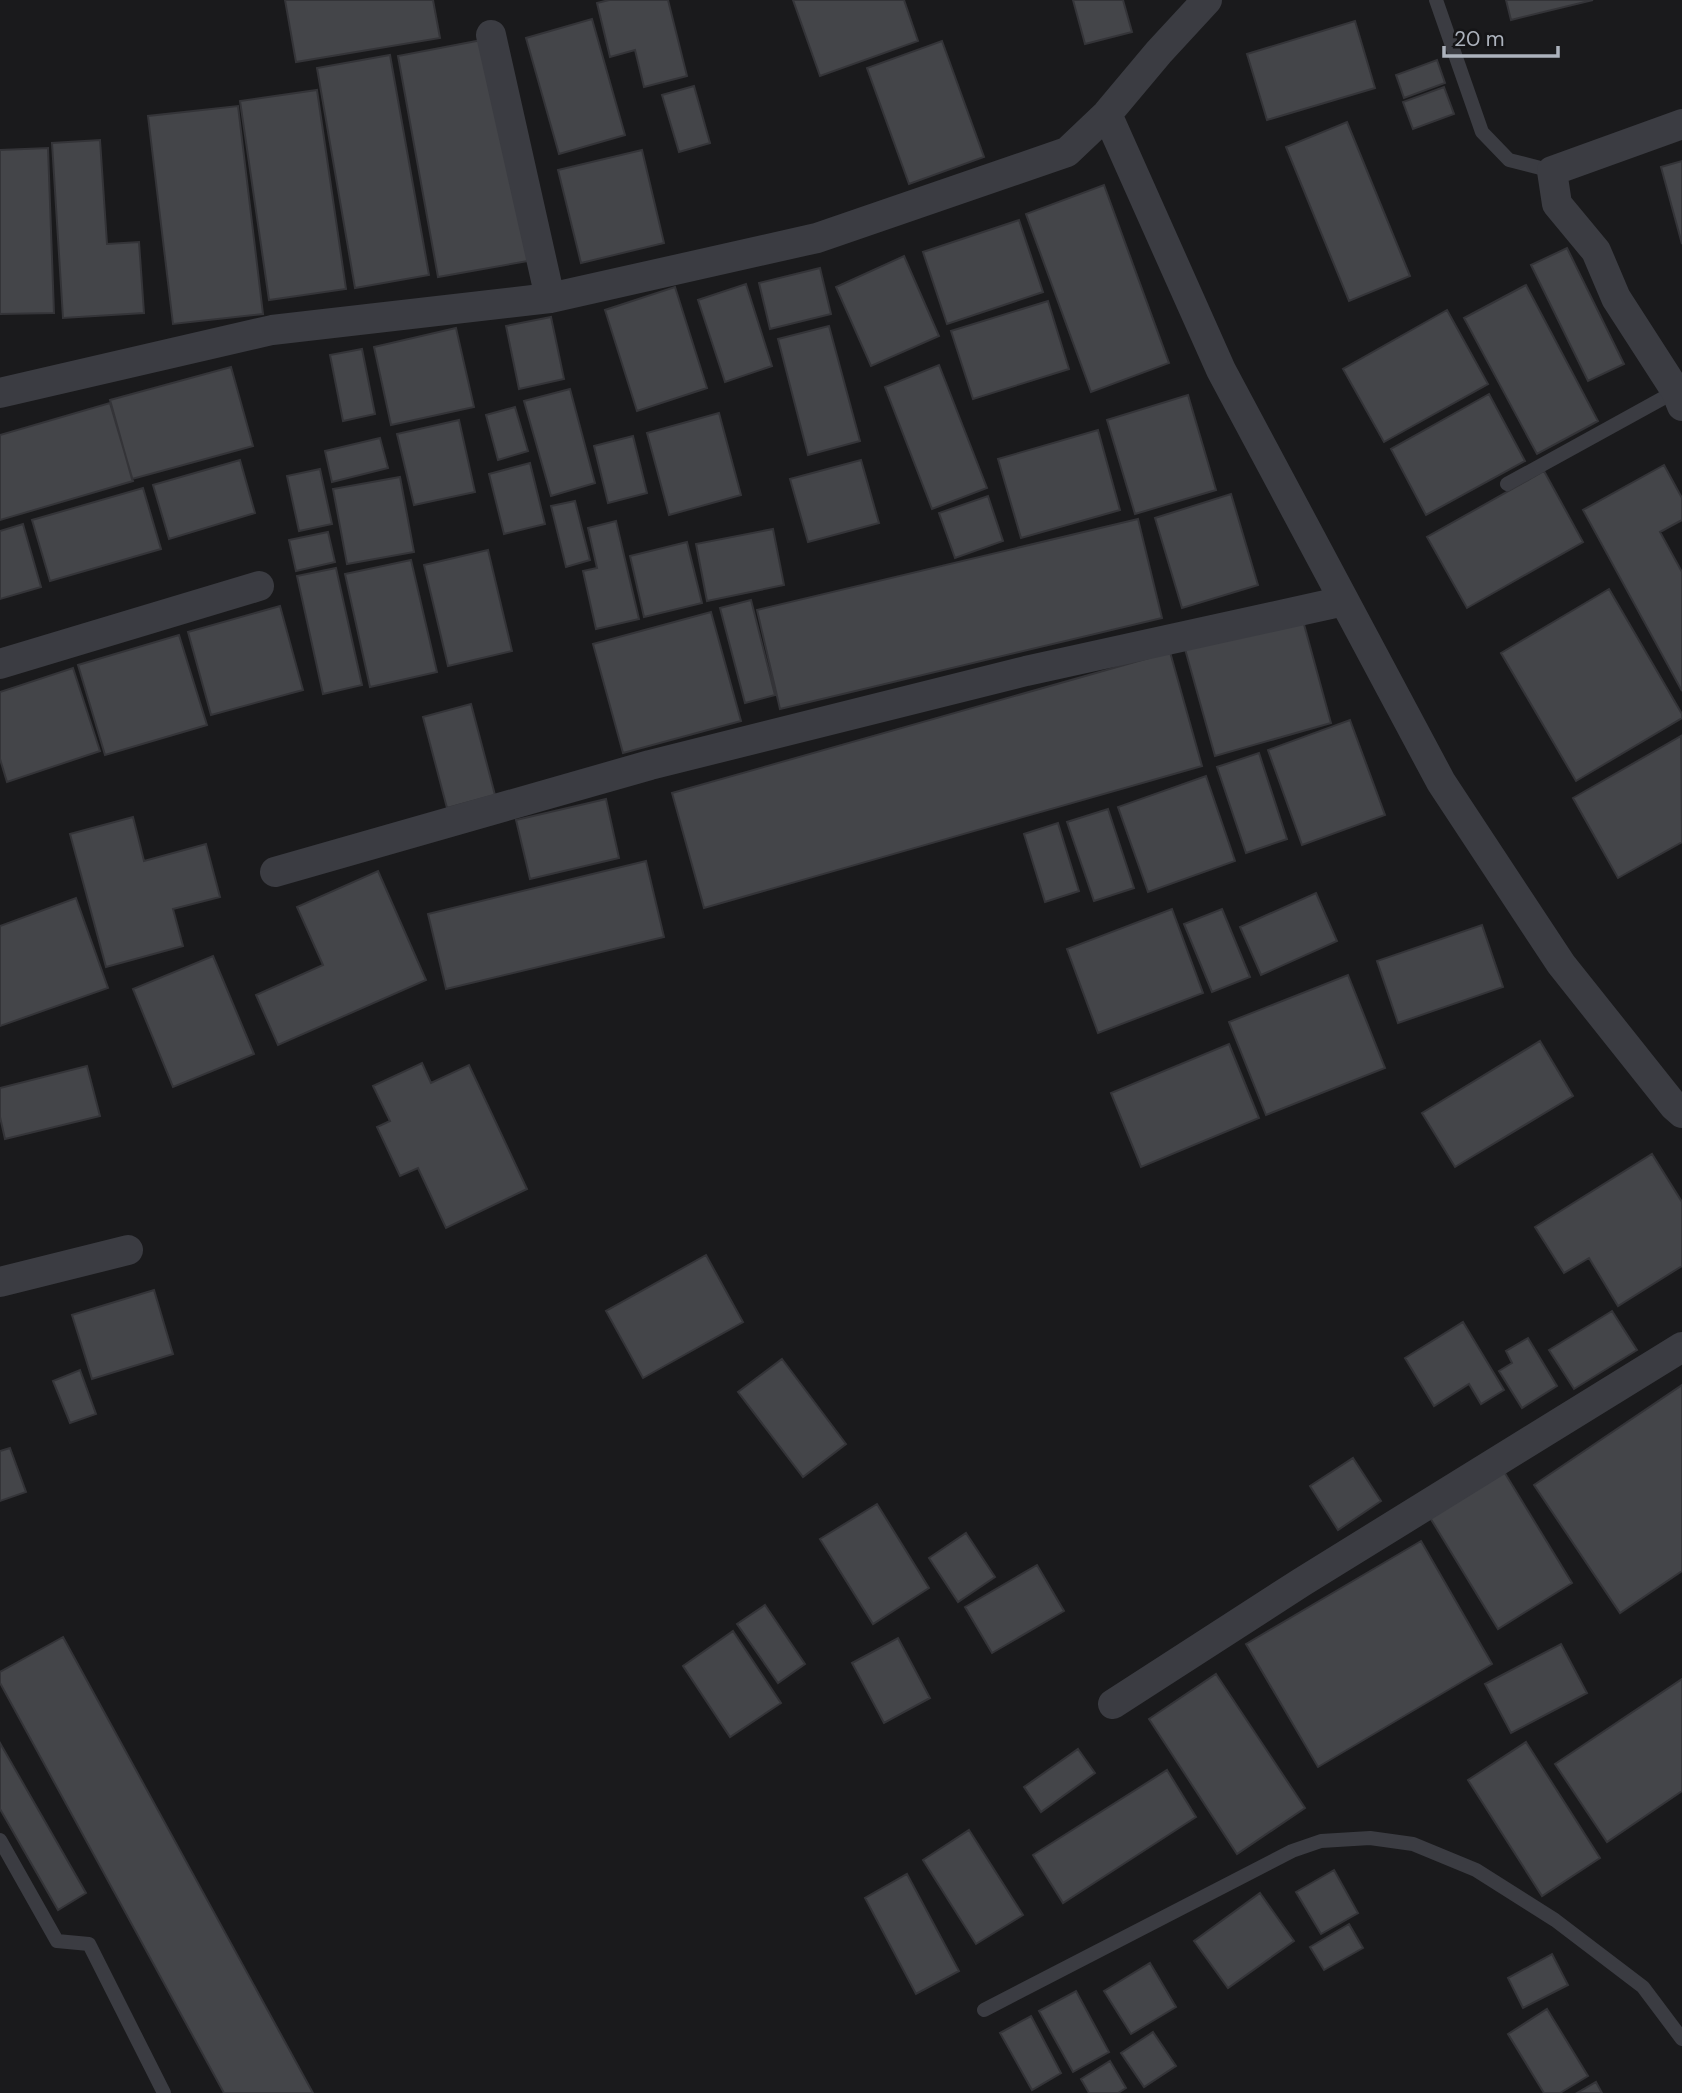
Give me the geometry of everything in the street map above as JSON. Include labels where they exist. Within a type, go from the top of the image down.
[{"type":"street","points":[[0,393],[272,330],[550,298],[817,238],[1067,152],[1107,114],[1207,0]]},
{"type":"street","points":[[491,35],[550,298]]},
{"type":"street","points":[[1107,114],[1221,370],[1441,782],[1561,964],[1682,1113]]},
{"type":"street","points":[[1679,399],[1616,299],[1596,251],[1558,204],[1552,171],[1682,124]]},
{"type":"street","points":[[0,664],[259,586]]},
{"type":"street","points":[[275,872],[649,765],[1026,671],[1343,601]]},
{"type":"street","points":[[0,1282],[128,1250]]},
{"type":"street","points":[[1113,1704],[1302,1582],[1682,1347]]},
{"type":"lane","points":[[1436,0],[1482,132],[1509,160],[1552,171]]},
{"type":"lane","points":[[1507,484],[1679,399]]},
{"type":"lane","points":[[984,2010],[1292,1851],[1321,1841],[1370,1838],[1413,1844],[1476,1870],[1555,1920],[1643,1987],[1682,2039]]},
{"type":"lane","points":[[0,1840],[57,1941],[89,1944],[164,2093]]},
{"type":"building","points":[[285,0],[433,0],[440,38],[296,62]]},
{"type":"building","points":[[609,0],[668,0],[687,76],[644,87],[635,50],[610,57],[597,3]]},
{"type":"building","points":[[793,0],[904,0],[918,41],[820,76]]},
{"type":"building","points":[[1073,0],[1123,0],[1132,32],[1085,44]]},
{"type":"building","points":[[1506,0],[1593,0],[1511,20]]},
{"type":"building","points":[[592,19],[625,135],[559,154],[526,38]]},
{"type":"building","points":[[1355,21],[1375,88],[1267,120],[1247,54]]},
{"type":"building","points":[[487,39],[528,261],[438,277],[398,56]]},
{"type":"building","points":[[942,41],[984,157],[909,184],[867,68]]},
{"type":"building","points":[[390,55],[429,275],[355,288],[317,68]]},
{"type":"building","points":[[1437,60],[1445,83],[1404,98],[1396,75]]},
{"type":"building","points":[[694,86],[710,143],[679,152],[662,95]]},
{"type":"building","points":[[1444,87],[1454,114],[1413,129],[1403,102]]},
{"type":"building","points":[[317,90],[346,289],[269,300],[240,101]]},
{"type":"building","points":[[238,106],[263,314],[173,324],[148,116]]},
{"type":"building","points":[[1347,122],[1410,276],[1349,301],[1286,147]]},
{"type":"building","points":[[100,140],[107,244],[139,242],[144,313],[63,318],[52,143]]},
{"type":"building","points":[[48,148],[54,313],[0,314],[0,150]]},
{"type":"building","points":[[642,150],[664,243],[581,263],[558,170]]},
{"type":"building","points":[[1682,161],[1682,244],[1661,167]]},
{"type":"building","points":[[1104,185],[1169,363],[1091,392],[1026,214]]},
{"type":"building","points":[[1019,220],[1043,292],[947,324],[923,252]]},
{"type":"building","points":[[1567,248],[1624,364],[1588,381],[1531,265]]},
{"type":"building","points":[[904,256],[939,336],[871,366],[836,287]]},
{"type":"building","points":[[820,268],[831,314],[770,329],[759,283]]},
{"type":"building","points":[[746,284],[772,366],[725,382],[698,300]]},
{"type":"building","points":[[1526,285],[1598,421],[1537,454],[1464,318]]},
{"type":"building","points":[[675,287],[707,388],[637,411],[605,310]]},
{"type":"building","points":[[1048,301],[1069,369],[973,399],[951,331]]},
{"type":"building","points":[[1447,310],[1488,384],[1384,442],[1343,369]]},
{"type":"building","points":[[551,317],[564,379],[519,389],[506,326]]},
{"type":"building","points":[[829,326],[860,441],[808,455],[778,339]]},
{"type":"building","points":[[456,328],[474,407],[391,425],[374,347]]},
{"type":"building","points":[[362,349],[375,414],[343,421],[330,355]]},
{"type":"building","points":[[939,365],[987,488],[932,509],[885,387]]},
{"type":"building","points":[[231,367],[253,446],[132,479],[110,400]]},
{"type":"building","points":[[570,389],[595,483],[551,496],[524,401]]},
{"type":"building","points":[[1489,394],[1525,461],[1426,515],[1391,449]]},
{"type":"building","points":[[1188,395],[1216,490],[1135,514],[1107,420]]},
{"type":"building","points":[[110,403],[133,481],[0,520],[0,435]]},
{"type":"building","points":[[515,407],[528,451],[498,460],[486,415]]},
{"type":"building","points":[[719,413],[741,495],[669,515],[647,433]]},
{"type":"building","points":[[459,420],[475,492],[414,505],[397,434]]},
{"type":"building","points":[[1098,430],[1120,510],[1021,538],[998,459]]},
{"type":"building","points":[[633,436],[647,493],[608,503],[594,446]]},
{"type":"building","points":[[380,438],[388,468],[332,482],[325,451]]},
{"type":"building","points":[[240,460],[255,513],[169,539],[153,485]]},
{"type":"building","points":[[861,460],[879,523],[808,542],[790,479]]},
{"type":"building","points":[[530,463],[545,524],[504,534],[489,474]]},
{"type":"building","points":[[1664,465],[1682,498],[1682,520],[1660,532],[1682,572],[1682,691],[1583,510]]},
{"type":"building","points":[[320,469],[332,524],[299,531],[287,476]]},
{"type":"building","points":[[1544,471],[1583,542],[1467,608],[1427,537]]},
{"type":"building","points":[[400,477],[414,552],[347,564],[333,489]]},
{"type":"building","points":[[143,488],[161,549],[50,581],[32,520]]},
{"type":"building","points":[[1231,494],[1258,585],[1182,608],[1155,518]]},
{"type":"building","points":[[988,496],[1003,541],[955,558],[939,513]]},
{"type":"building","points":[[575,501],[590,560],[566,567],[551,506]]},
{"type":"building","points":[[1138,519],[1162,618],[780,709],[757,610]]},
{"type":"building","points":[[616,521],[639,619],[596,629],[583,571],[597,568],[588,528]]},
{"type":"building","points":[[23,524],[41,587],[0,599],[0,531]]},
{"type":"building","points":[[773,529],[784,585],[707,601],[696,544]]},
{"type":"building","points":[[328,532],[335,562],[296,571],[289,540]]},
{"type":"building","points":[[687,542],[702,603],[644,617],[630,556]]},
{"type":"building","points":[[488,550],[512,651],[448,666],[424,565]]},
{"type":"building","points":[[411,560],[437,672],[370,687],[345,574]]},
{"type":"building","points":[[336,568],[362,685],[323,694],[297,576]]},
{"type":"building","points":[[1609,589],[1682,718],[1576,781],[1501,653]]},
{"type":"building","points":[[751,600],[775,695],[745,703],[720,608]]},
{"type":"building","points":[[280,606],[303,690],[211,715],[188,632]]},
{"type":"building","points":[[711,612],[741,721],[623,753],[593,644]]},
{"type":"building","points":[[1302,617],[1331,723],[1215,756],[1185,649]]},
{"type":"building","points":[[179,635],[207,725],[105,755],[78,665]]},
{"type":"building","points":[[1170,652],[1202,766],[704,908],[672,793]]},
{"type":"building","points":[[73,668],[100,751],[7,782],[0,759],[0,692]]},
{"type":"building","points":[[471,704],[495,795],[447,808],[423,717]]},
{"type":"building","points":[[1350,720],[1385,815],[1302,845],[1268,750]]},
{"type":"building","points":[[1681,736],[1682,842],[1618,878],[1573,798]]},
{"type":"building","points":[[1259,753],[1287,839],[1246,853],[1217,767]]},
{"type":"building","points":[[1206,776],[1235,861],[1148,892],[1118,807]]},
{"type":"building","points":[[606,799],[619,858],[530,879],[516,820]]},
{"type":"building","points":[[1108,809],[1134,888],[1094,901],[1067,822]]},
{"type":"building","points":[[133,817],[144,861],[206,844],[220,897],[173,909],[183,946],[106,967],[70,834]]},
{"type":"building","points":[[1058,823],[1079,891],[1045,902],[1024,834]]},
{"type":"building","points":[[646,861],[664,937],[446,989],[428,914]]},
{"type":"building","points":[[378,871],[426,980],[278,1045],[256,995],[323,965],[297,907]]},
{"type":"building","points":[[1316,893],[1337,941],[1261,975],[1240,927]]},
{"type":"building","points":[[76,898],[108,988],[0,1026],[0,926]]},
{"type":"building","points":[[1172,909],[1203,993],[1098,1033],[1067,949]]},
{"type":"building","points":[[1222,909],[1250,977],[1212,992],[1184,924]]},
{"type":"building","points":[[1482,925],[1503,987],[1398,1023],[1377,961]]},
{"type":"building","points":[[213,956],[254,1054],[173,1087],[133,989]]},
{"type":"building","points":[[1348,975],[1385,1068],[1266,1115],[1229,1022]]},
{"type":"building","points":[[1540,1041],[1573,1096],[1455,1167],[1422,1113]]},
{"type":"building","points":[[1229,1044],[1259,1118],[1141,1167],[1111,1093]]},
{"type":"building","points":[[422,1063],[431,1083],[469,1065],[527,1189],[446,1228],[418,1168],[400,1176],[377,1127],[390,1121],[373,1086]]},
{"type":"building","points":[[87,1066],[100,1116],[5,1139],[0,1117],[0,1088]]},
{"type":"building","points":[[1652,1154],[1682,1202],[1682,1266],[1618,1306],[1589,1258],[1564,1273],[1535,1227]]},
{"type":"building","points":[[706,1255],[743,1322],[643,1378],[606,1311]]},
{"type":"building","points":[[154,1290],[173,1354],[92,1379],[72,1315]]},
{"type":"building","points":[[1612,1311],[1637,1350],[1574,1389],[1549,1350]]},
{"type":"building","points":[[1463,1322],[1504,1390],[1481,1404],[1469,1384],[1434,1406],[1405,1358]]},
{"type":"building","points":[[1528,1338],[1557,1386],[1522,1408],[1499,1371],[1512,1363],[1506,1351]]},
{"type":"building","points":[[782,1359],[846,1444],[803,1477],[738,1392]]},
{"type":"building","points":[[80,1370],[96,1414],[70,1423],[53,1381]]},
{"type":"building","points":[[1682,1385],[1682,1571],[1620,1613],[1534,1485]]},
{"type":"building","points":[[10,1448],[26,1492],[0,1501],[0,1451]]},
{"type":"building","points":[[1353,1458],[1381,1501],[1338,1530],[1310,1486]]},
{"type":"building","points":[[1503,1470],[1572,1583],[1498,1629],[1429,1516]]},
{"type":"building","points":[[877,1504],[929,1588],[873,1624],[820,1539]]},
{"type":"building","points":[[966,1533],[995,1577],[958,1602],[929,1558]]},
{"type":"building","points":[[1421,1541],[1492,1664],[1318,1767],[1246,1644]]},
{"type":"building","points":[[1037,1565],[1064,1611],[992,1653],[965,1607]]},
{"type":"building","points":[[765,1605],[805,1664],[778,1683],[737,1624]]},
{"type":"building","points":[[733,1631],[781,1703],[730,1737],[683,1666]]},
{"type":"building","points":[[63,1637],[313,2093],[224,2093],[0,1683],[0,1672]]},
{"type":"building","points":[[898,1638],[930,1698],[884,1723],[852,1663]]},
{"type":"building","points":[[1561,1644],[1587,1693],[1511,1733],[1485,1684]]},
{"type":"building","points":[[1216,1674],[1305,1808],[1237,1854],[1149,1719]]},
{"type":"building","points":[[1682,1679],[1682,1791],[1607,1842],[1555,1764]]},
{"type":"building","points":[[1526,1742],[1600,1858],[1542,1896],[1468,1780]]},
{"type":"building","points":[[0,1743],[86,1893],[58,1910],[0,1809]]},
{"type":"building","points":[[1078,1749],[1095,1773],[1041,1812],[1024,1787]]},
{"type":"building","points":[[1167,1770],[1196,1817],[1063,1903],[1033,1855]]},
{"type":"building","points":[[969,1830],[1023,1915],[976,1944],[923,1860]]},
{"type":"building","points":[[1334,1870],[1358,1913],[1321,1934],[1296,1892]]},
{"type":"building","points":[[907,1874],[959,1971],[916,1994],[865,1898]]},
{"type":"building","points":[[1260,1893],[1294,1941],[1228,1988],[1194,1941]]},
{"type":"building","points":[[1349,1924],[1363,1948],[1324,1970],[1310,1947]]},
{"type":"building","points":[[1552,1954],[1568,1985],[1523,2008],[1508,1978]]},
{"type":"building","points":[[1150,1963],[1176,2007],[1131,2034],[1104,1991]]},
{"type":"building","points":[[1076,1991],[1109,2052],[1073,2072],[1039,2011]]},
{"type":"building","points":[[1547,2009],[1588,2076],[1560,2093],[1544,2093],[1508,2034]]},
{"type":"building","points":[[1031,2016],[1061,2073],[1032,2090],[1000,2033]]},
{"type":"building","points":[[1153,2032],[1176,2066],[1144,2087],[1121,2053]]},
{"type":"building","points":[[1110,2061],[1126,2088],[1118,2093],[1089,2093],[1081,2079]]},
{"type":"building","points":[[1596,2082],[1602,2093],[1577,2093]]}]
